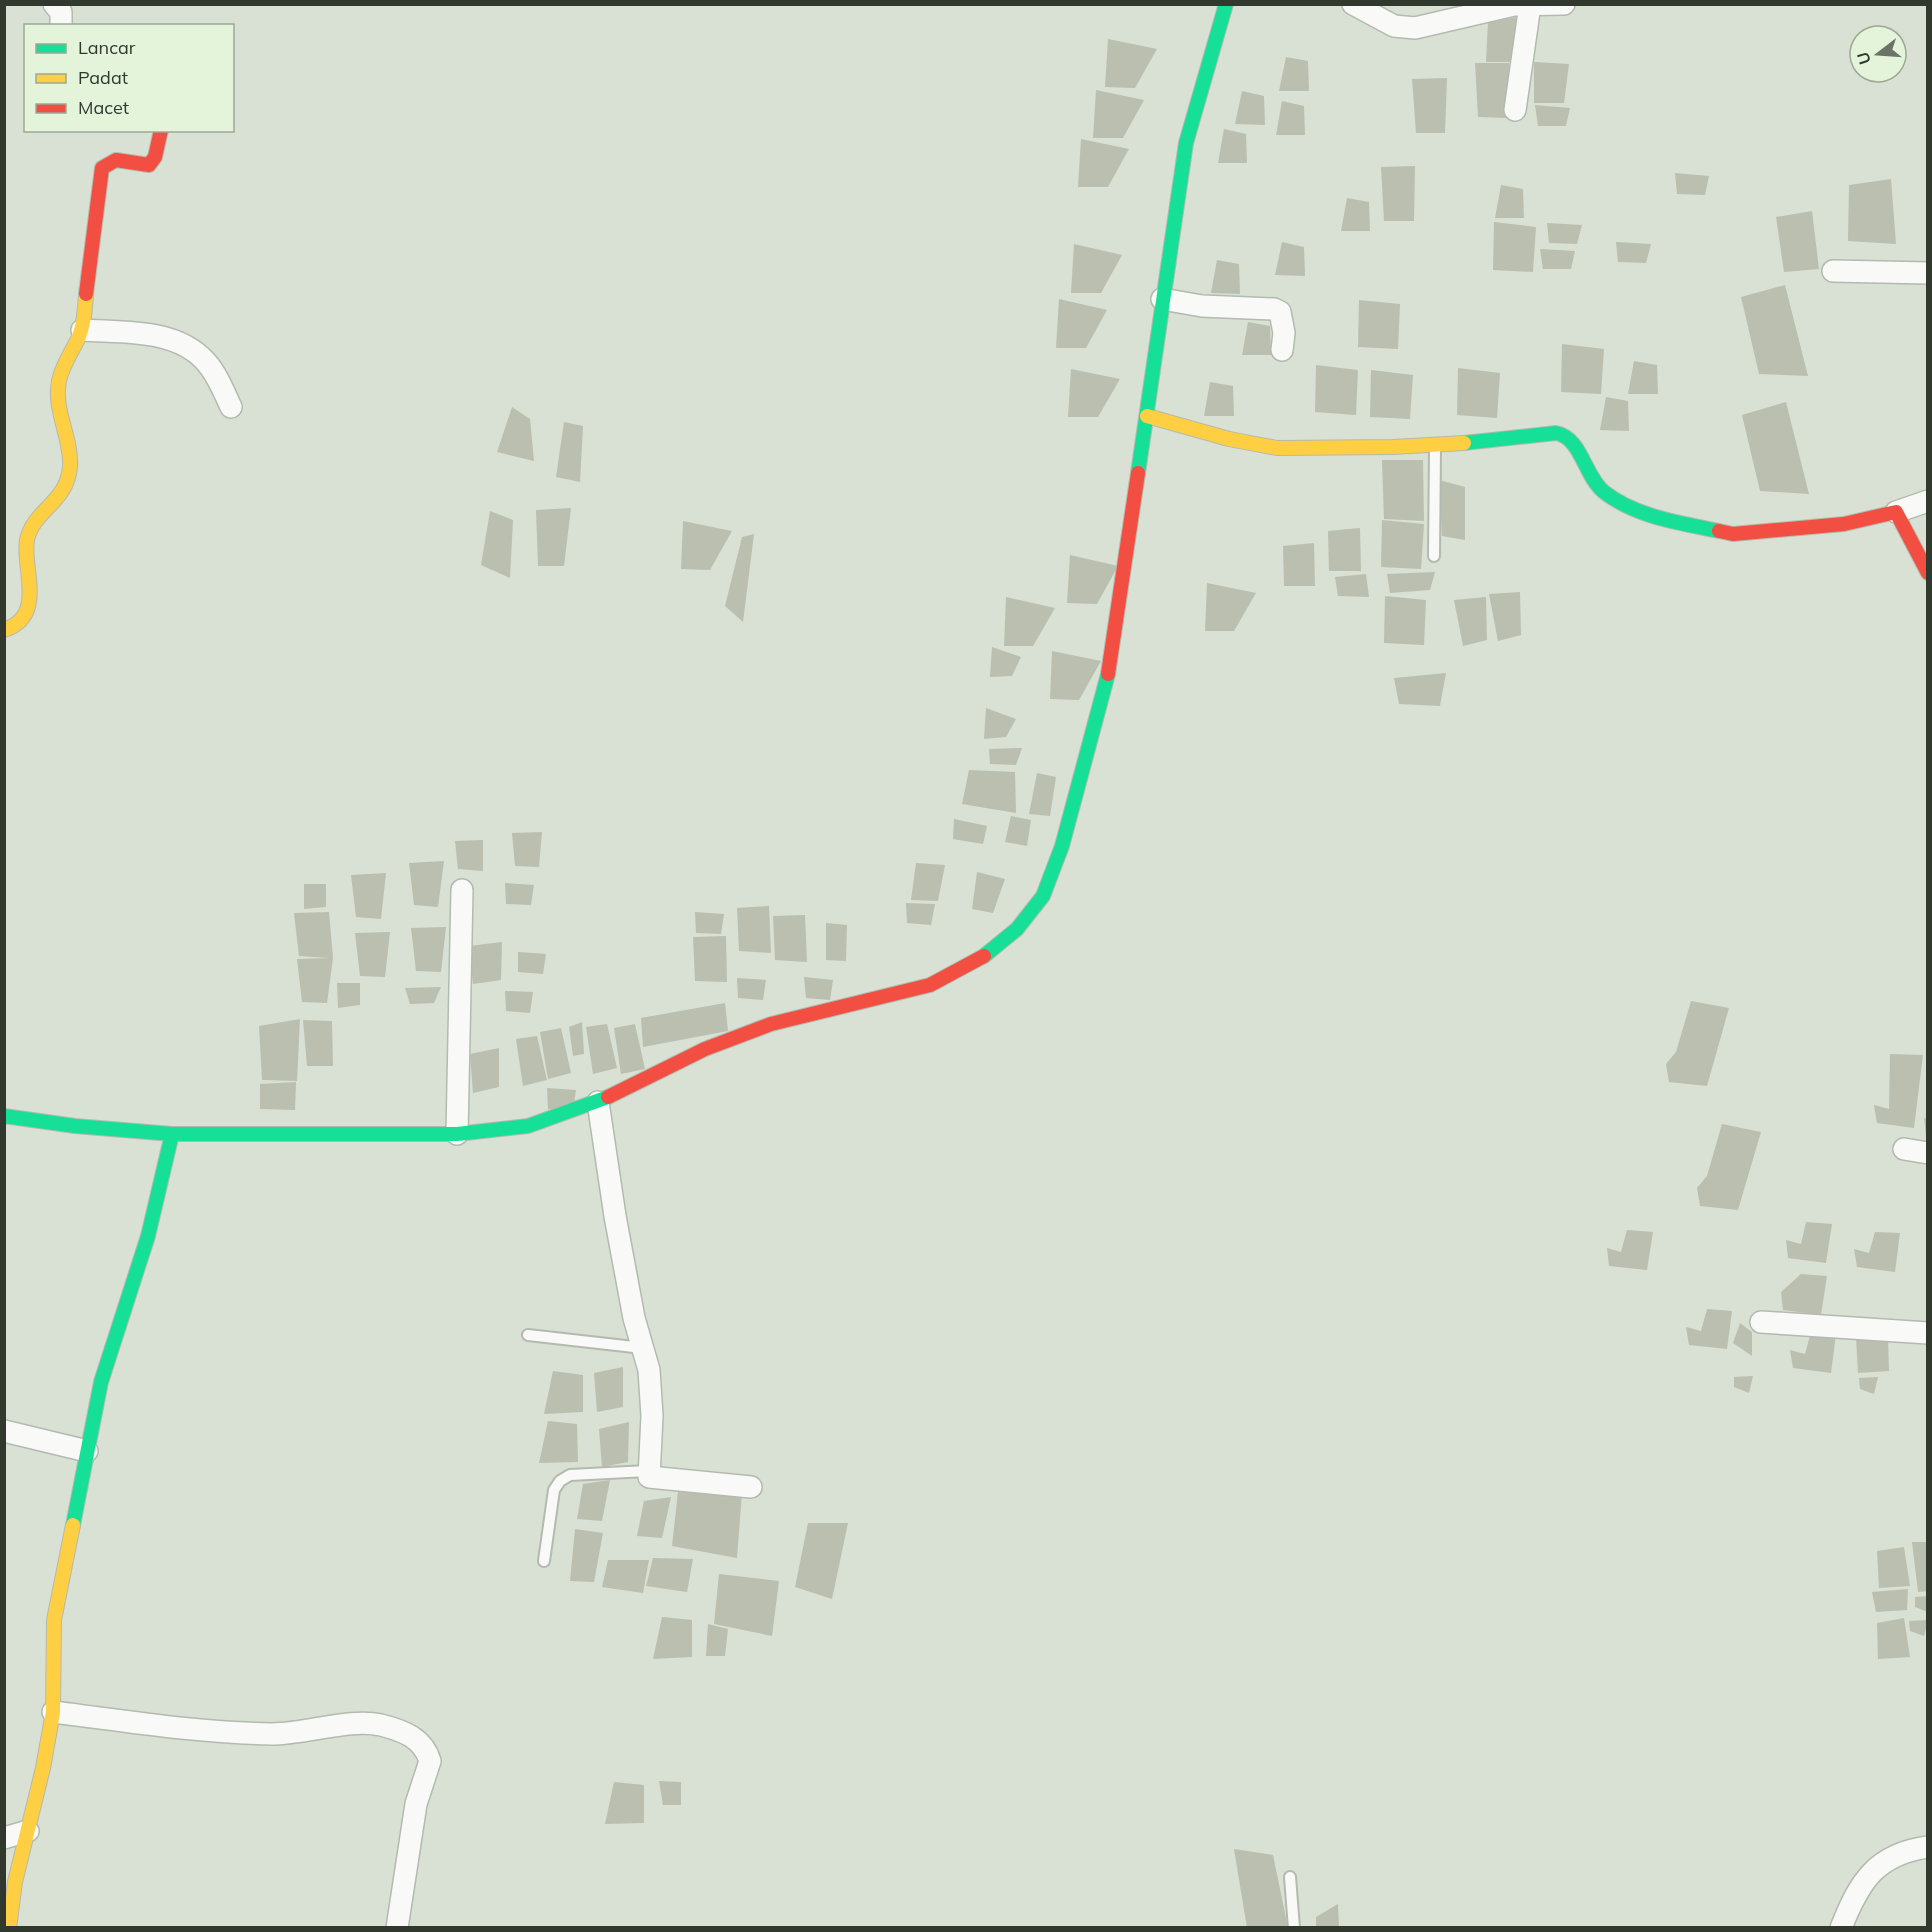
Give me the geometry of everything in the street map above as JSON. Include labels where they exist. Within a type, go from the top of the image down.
[{"type":"street","points":[[54,4],[61,12],[61,24]]},
{"type":"street","points":[[4,1116],[75,1126],[172,1134],[457,1134],[528,1126],[598,1102],[705,1049],[771,1024],[930,985],[985,956],[1017,929],[1043,896],[1062,846],[1110,666],[1186,143],[1226,4]]},
{"type":"street","points":[[1353,4],[1395,26],[1415,28],[1477,12],[1530,5],[1564,4]]},
{"type":"street","points":[[1515,110],[1530,5]]},
{"type":"street","points":[[4,630],[13,627],[20,620],[32,597],[33,583],[27,544],[29,530],[54,506],[65,491],[70,469],[70,443],[59,410],[58,384],[61,371],[82,330],[93,212],[102,168],[116,160],[149,165],[155,157],[161,132]]},
{"type":"street","points":[[1833,271],[1928,273]]},
{"type":"street","points":[[1162,299],[1202,306],[1274,309],[1280,312],[1283,323],[1281,350]]},
{"type":"street","points":[[82,330],[172,339],[193,350],[208,363],[231,407]]},
{"type":"street","points":[[1147,416],[1259,446],[1392,449],[1484,443],[1556,433],[1566,435],[1573,441],[1585,468],[1603,491],[1628,507],[1667,520],[1733,534],[1844,524],[1896,512],[1928,501]]},
{"type":"street","points":[[1896,512],[1928,573]]},
{"type":"street","points":[[457,1134],[462,890]]},
{"type":"street","points":[[598,1102],[615,1216],[649,1370],[651,1416],[647,1471],[649,1477],[751,1487]]},
{"type":"street","points":[[9,1928],[15,1882],[53,1712],[54,1620],[101,1382],[148,1236],[172,1134]]},
{"type":"street","points":[[1904,1149],[1928,1152]]},
{"type":"street","points":[[1761,1322],[1928,1333]]},
{"type":"street","points":[[4,1431],[87,1451]]},
{"type":"street","points":[[53,1712],[241,1733],[304,1732],[356,1725],[380,1725],[407,1734],[422,1743],[430,1761],[416,1804],[397,1928]]},
{"type":"street","points":[[4,1838],[28,1831]]},
{"type":"street","points":[[1841,1928],[1853,1897],[1876,1865],[1907,1850],[1928,1847]]},
{"type":"lane","points":[[1434,556],[1435,446]]},
{"type":"lane","points":[[528,1335],[643,1348]]},
{"type":"lane","points":[[544,1562],[554,1490],[560,1481],[570,1475],[647,1471]]},
{"type":"lane","points":[[1290,1877],[1294,1928]]},
{"type":"building","points":[[1518,17],[1515,62],[1486,62],[1488,22]]},
{"type":"building","points":[[1108,39],[1157,49],[1135,88],[1105,87]]},
{"type":"building","points":[[1286,57],[1308,61],[1309,91],[1279,91]]},
{"type":"building","points":[[1534,62],[1569,64],[1564,103],[1534,103]]},
{"type":"building","points":[[1475,63],[1509,63],[1508,118],[1478,117]]},
{"type":"building","points":[[1447,78],[1445,133],[1416,133],[1412,79]]},
{"type":"building","points":[[1096,90],[1144,100],[1123,138],[1093,138]]},
{"type":"building","points":[[1242,91],[1264,96],[1265,125],[1235,124]]},
{"type":"building","points":[[1282,101],[1304,106],[1305,135],[1276,135]]},
{"type":"building","points":[[1535,105],[1570,108],[1566,126],[1538,126]]},
{"type":"building","points":[[1224,129],[1246,134],[1247,163],[1218,163]]},
{"type":"building","points":[[1081,139],[1129,149],[1108,187],[1078,187]]},
{"type":"building","points":[[1415,166],[1414,221],[1384,221],[1381,167]]},
{"type":"building","points":[[1675,173],[1709,176],[1705,195],[1677,194]]},
{"type":"building","points":[[1891,179],[1896,244],[1848,241],[1849,185]]},
{"type":"building","points":[[1501,185],[1523,189],[1524,218],[1495,218]]},
{"type":"building","points":[[1347,198],[1369,202],[1370,231],[1341,231]]},
{"type":"building","points":[[1812,211],[1819,269],[1784,272],[1776,217]]},
{"type":"building","points":[[1494,222],[1536,227],[1533,272],[1493,270]]},
{"type":"building","points":[[1547,223],[1582,225],[1577,244],[1549,243]]},
{"type":"building","points":[[1282,242],[1304,247],[1305,276],[1275,275]]},
{"type":"building","points":[[1616,242],[1651,244],[1646,263],[1618,262]]},
{"type":"building","points":[[1074,244],[1122,255],[1101,293],[1071,293]]},
{"type":"building","points":[[1540,249],[1575,251],[1571,269],[1543,269]]},
{"type":"building","points":[[1217,260],[1239,264],[1240,294],[1211,293]]},
{"type":"building","points":[[1785,285],[1808,376],[1759,374],[1741,297]]},
{"type":"building","points":[[1059,299],[1107,310],[1086,348],[1056,348]]},
{"type":"building","points":[[1359,300],[1400,304],[1398,349],[1358,347]]},
{"type":"building","points":[[1248,322],[1270,326],[1271,355],[1242,355]]},
{"type":"building","points":[[1562,344],[1604,349],[1601,394],[1561,392]]},
{"type":"building","points":[[1634,361],[1657,365],[1658,394],[1628,394]]},
{"type":"building","points":[[1316,365],[1358,370],[1356,415],[1315,412]]},
{"type":"building","points":[[1458,368],[1500,373],[1497,418],[1457,415]]},
{"type":"building","points":[[1071,369],[1120,379],[1098,417],[1068,417]]},
{"type":"building","points":[[1371,370],[1413,375],[1410,419],[1370,417]]},
{"type":"building","points":[[1210,382],[1233,386],[1234,416],[1204,416]]},
{"type":"building","points":[[1606,397],[1628,401],[1629,431],[1600,430]]},
{"type":"building","points":[[1786,402],[1809,494],[1760,491],[1742,415]]},
{"type":"building","points":[[512,407],[530,419],[534,461],[497,452]]},
{"type":"building","points":[[564,422],[583,426],[580,482],[556,477]]},
{"type":"building","points":[[1382,460],[1423,460],[1424,521],[1384,519]]},
{"type":"building","points":[[1439,480],[1465,487],[1465,540],[1442,536]]},
{"type":"building","points":[[571,508],[564,566],[538,566],[536,510]]},
{"type":"building","points":[[490,511],[513,520],[510,578],[481,565]]},
{"type":"building","points":[[1382,520],[1424,524],[1421,569],[1381,567]]},
{"type":"building","points":[[683,521],[732,531],[710,570],[681,569]]},
{"type":"building","points":[[1360,528],[1361,571],[1329,571],[1328,531]]},
{"type":"building","points":[[754,534],[743,622],[725,606],[742,537]]},
{"type":"building","points":[[1314,543],[1315,586],[1284,586],[1283,546]]},
{"type":"building","points":[[1070,555],[1118,566],[1097,604],[1067,603]]},
{"type":"building","points":[[1435,572],[1430,590],[1390,593],[1387,574]]},
{"type":"building","points":[[1366,574],[1369,597],[1338,596],[1335,577]]},
{"type":"building","points":[[1207,583],[1256,593],[1234,631],[1205,631]]},
{"type":"building","points":[[1520,592],[1521,635],[1498,641],[1489,594]]},
{"type":"building","points":[[1385,596],[1426,600],[1424,645],[1384,643]]},
{"type":"building","points":[[1006,597],[1055,608],[1033,646],[1004,646]]},
{"type":"building","points":[[1486,597],[1487,640],[1463,646],[1454,600]]},
{"type":"building","points":[[992,647],[1021,657],[1012,676],[990,677]]},
{"type":"building","points":[[1052,651],[1101,661],[1079,700],[1050,699]]},
{"type":"building","points":[[1446,673],[1440,706],[1399,704],[1394,678]]},
{"type":"building","points":[[986,708],[1016,719],[1006,737],[984,739]]},
{"type":"building","points":[[1022,748],[1016,765],[990,764],[989,749]]},
{"type":"building","points":[[969,770],[1015,772],[1016,813],[962,804]]},
{"type":"building","points":[[1037,773],[1056,777],[1050,816],[1029,814]]},
{"type":"building","points":[[1011,816],[1031,820],[1027,846],[1005,842]]},
{"type":"building","points":[[954,819],[987,826],[983,844],[953,839]]},
{"type":"building","points":[[542,832],[539,867],[515,866],[512,833]]},
{"type":"building","points":[[483,840],[483,871],[458,869],[455,841]]},
{"type":"building","points":[[444,861],[438,907],[414,905],[409,863]]},
{"type":"building","points":[[916,863],[945,865],[938,901],[911,900]]},
{"type":"building","points":[[977,872],[1005,879],[993,913],[972,909]]},
{"type":"building","points":[[386,873],[381,919],[356,917],[351,875]]},
{"type":"building","points":[[505,883],[534,885],[531,905],[506,904]]},
{"type":"building","points":[[304,884],[326,884],[326,907],[304,909]]},
{"type":"building","points":[[906,903],[935,904],[931,925],[907,923]]},
{"type":"building","points":[[769,906],[771,953],[739,951],[737,908]]},
{"type":"building","points":[[329,912],[333,958],[327,1003],[302,1002],[297,959],[329,958],[299,956],[294,913]]},
{"type":"building","points":[[695,912],[724,914],[721,934],[696,933]]},
{"type":"building","points":[[805,915],[807,962],[775,960],[773,916]]},
{"type":"building","points":[[826,923],[847,925],[846,961],[826,960]]},
{"type":"building","points":[[446,927],[441,972],[416,971],[411,928]]},
{"type":"building","points":[[390,932],[385,977],[360,976],[355,933]]},
{"type":"building","points":[[726,936],[727,982],[695,981],[693,937]]},
{"type":"building","points":[[502,942],[501,980],[473,984],[469,946]]},
{"type":"building","points":[[518,952],[546,954],[543,974],[518,972]]},
{"type":"building","points":[[804,977],[833,980],[830,1000],[806,998]]},
{"type":"building","points":[[737,978],[766,980],[763,1000],[738,998]]},
{"type":"building","points":[[337,983],[360,983],[360,1005],[338,1008]]},
{"type":"building","points":[[441,987],[434,1003],[410,1004],[405,988]]},
{"type":"building","points":[[505,991],[533,992],[530,1013],[506,1011]]},
{"type":"building","points":[[1691,1001],[1729,1008],[1707,1086],[1669,1082],[1666,1064],[1676,1052]]},
{"type":"building","points":[[725,1003],[728,1031],[643,1047],[641,1018]]},
{"type":"building","points":[[300,1019],[297,1081],[262,1080],[259,1026]]},
{"type":"building","points":[[303,1020],[332,1021],[333,1066],[307,1066]]},
{"type":"building","points":[[582,1022],[584,1054],[573,1056],[569,1027]]},
{"type":"building","points":[[607,1024],[617,1068],[593,1074],[586,1027]]},
{"type":"building","points":[[635,1024],[645,1069],[621,1074],[614,1028]]},
{"type":"building","points":[[561,1028],[571,1073],[548,1079],[540,1032]]},
{"type":"building","points":[[537,1036],[547,1080],[523,1086],[516,1039]]},
{"type":"building","points":[[499,1048],[499,1087],[473,1093],[470,1054]]},
{"type":"building","points":[[1890,1054],[1923,1055],[1914,1128],[1877,1123],[1874,1105],[1889,1109]]},
{"type":"building","points":[[296,1082],[295,1110],[260,1109],[260,1084]]},
{"type":"building","points":[[547,1088],[576,1090],[573,1110],[548,1109]]},
{"type":"building","points":[[1924,1118],[1928,1119],[1928,1136],[1926,1136]]},
{"type":"building","points":[[1722,1124],[1761,1132],[1738,1210],[1700,1206],[1697,1188],[1707,1176]]},
{"type":"building","points":[[1806,1222],[1832,1224],[1826,1263],[1788,1258],[1786,1240],[1801,1244]]},
{"type":"building","points":[[1627,1230],[1653,1232],[1647,1270],[1609,1266],[1607,1248],[1621,1252]]},
{"type":"building","points":[[1875,1232],[1900,1233],[1895,1272],[1857,1267],[1854,1249],[1869,1253]]},
{"type":"building","points":[[1801,1274],[1827,1276],[1821,1315],[1783,1310],[1781,1292]]},
{"type":"building","points":[[1707,1309],[1732,1311],[1727,1349],[1689,1345],[1686,1327],[1701,1331]]},
{"type":"building","points":[[1740,1323],[1752,1332],[1752,1356],[1733,1343]]},
{"type":"building","points":[[1811,1332],[1836,1334],[1831,1373],[1793,1368],[1790,1350],[1805,1354]]},
{"type":"building","points":[[1856,1337],[1888,1337],[1889,1371],[1858,1373]]},
{"type":"building","points":[[623,1367],[623,1407],[597,1412],[594,1373]]},
{"type":"building","points":[[553,1371],[583,1375],[583,1412],[544,1414]]},
{"type":"building","points":[[1753,1376],[1749,1393],[1734,1387],[1734,1377]]},
{"type":"building","points":[[1878,1377],[1874,1394],[1860,1389],[1859,1378]]},
{"type":"building","points":[[548,1421],[577,1424],[578,1462],[539,1463]]},
{"type":"building","points":[[629,1422],[628,1462],[602,1467],[599,1429]]},
{"type":"building","points":[[610,1480],[602,1521],[577,1519],[583,1484]]},
{"type":"building","points":[[678,1492],[742,1493],[737,1558],[672,1546]]},
{"type":"building","points":[[671,1497],[662,1538],[637,1536],[644,1501]]},
{"type":"building","points":[[808,1523],[848,1523],[832,1599],[795,1587]]},
{"type":"building","points":[[575,1529],[603,1533],[594,1582],[570,1581]]},
{"type":"building","points":[[1912,1542],[1928,1542],[1928,1591],[1918,1592]]},
{"type":"building","points":[[1904,1547],[1910,1586],[1879,1588],[1877,1551]]},
{"type":"building","points":[[653,1558],[693,1559],[687,1592],[646,1586]]},
{"type":"building","points":[[608,1560],[649,1560],[643,1593],[602,1587]]},
{"type":"building","points":[[719,1574],[779,1581],[772,1636],[714,1624]]},
{"type":"building","points":[[1908,1589],[1907,1610],[1876,1612],[1872,1592]]},
{"type":"building","points":[[1928,1596],[1928,1612],[1915,1607],[1915,1597]]},
{"type":"building","points":[[662,1617],[692,1620],[692,1657],[653,1659]]},
{"type":"building","points":[[1904,1618],[1910,1657],[1878,1659],[1877,1623]]},
{"type":"building","points":[[1928,1620],[1924,1636],[1910,1631],[1909,1621]]},
{"type":"building","points":[[708,1624],[728,1629],[725,1656],[706,1656]]},
{"type":"building","points":[[659,1781],[681,1782],[681,1805],[663,1805]]},
{"type":"building","points":[[614,1782],[644,1785],[644,1823],[605,1824]]},
{"type":"building","points":[[1234,1849],[1273,1855],[1288,1928],[1247,1928]]},
{"type":"building","points":[[1338,1904],[1339,1928],[1316,1928],[1316,1917]]},
{"type":"traffic: fast","points":[[1138,473],[1186,143],[1226,4]]},
{"type":"traffic: fast","points":[[1464,443],[1556,433],[1565,436],[1572,442],[1597,485],[1617,501],[1659,518],[1719,531]]},
{"type":"traffic: fast","points":[[984,956],[1017,929],[1043,896],[1062,846],[1108,674]]},
{"type":"traffic: fast","points":[[4,1116],[75,1126],[172,1134],[457,1134],[528,1126],[608,1097]]},
{"type":"traffic: fast","points":[[73,1525],[101,1382],[148,1236],[172,1134]]},
{"type":"traffic: slow","points":[[4,630],[17,623],[25,614],[29,603],[26,552],[30,530],[57,498],[68,479],[70,456],[58,403],[59,381],[82,328],[86,294]]},
{"type":"traffic: slow","points":[[1147,416],[1229,439],[1277,448],[1393,447],[1464,443]]},
{"type":"traffic: slow","points":[[9,1928],[15,1882],[43,1768],[53,1712],[54,1620],[73,1525]]},
{"type":"traffic: jam","points":[[86,294],[102,168],[116,160],[149,165],[155,157],[161,132]]},
{"type":"traffic: jam","points":[[1108,674],[1138,473]]},
{"type":"traffic: jam","points":[[1719,531],[1733,534],[1844,524],[1896,512],[1928,573]]},
{"type":"traffic: jam","points":[[608,1097],[705,1049],[771,1024],[930,985],[984,956]]}]
